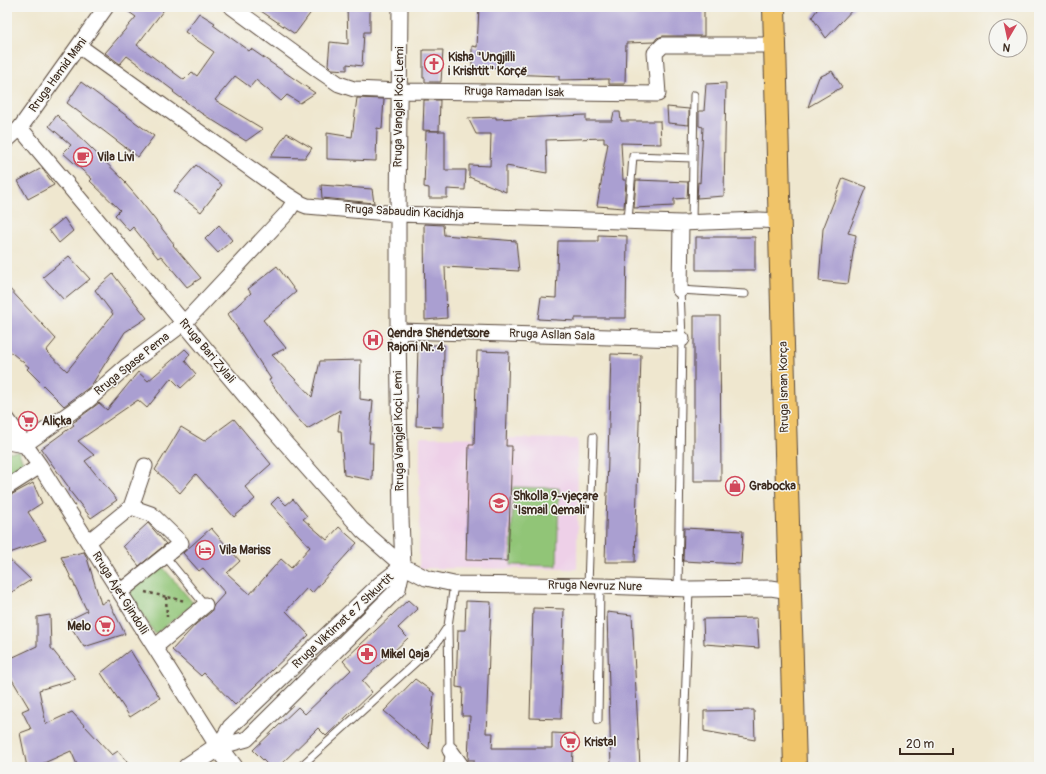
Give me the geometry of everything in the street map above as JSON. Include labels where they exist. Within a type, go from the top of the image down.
[{"type":"main road","name":"Rruga Isnan Korça","points":[[774,7],[795,767]]},
{"type":"street","name":"Rruga Hamid Mani","points":[[7,140],[20,128],[106,7]]},
{"type":"street","name":"Rruga Ramadan Isak","points":[[232,7],[339,84],[354,89],[400,91],[658,94],[655,53],[663,45],[775,45]]},
{"type":"street","name":"Rruga Vangjel Koçi Lemi","points":[[400,7],[398,331],[403,566]]},
{"type":"street","name":"Rruga Sabaudin Kacidhja","points":[[79,46],[295,201],[307,206],[398,214],[686,223],[760,220],[780,221]]},
{"type":"street","name":"Rruga Bari Zylali","points":[[20,128],[272,428],[362,530],[403,566]]},
{"type":"street","name":"Rruga Spase Pema","points":[[24,445],[87,401],[128,365],[184,323],[287,213],[295,201]]},
{"type":"street","points":[[680,290],[686,223]]},
{"type":"street","name":"Rruga Asllan Sala","points":[[398,331],[682,339]]},
{"type":"street","name":"Rruga Ajet Gjindolli","points":[[7,419],[40,466],[88,542],[122,590],[155,647],[218,747],[233,767]]},
{"type":"street","points":[[7,442],[24,445]]},
{"type":"street","points":[[7,487],[40,466]]},
{"type":"street","points":[[88,542],[131,507],[145,466]]},
{"type":"street","points":[[122,590],[181,543],[152,514],[131,507]]},
{"type":"street","name":"Rruga Nevruz Nure","points":[[403,566],[426,578],[454,584],[683,589],[771,588],[790,591]]},
{"type":"street","name":"Rruga Viktimat e 7 Shkurtit","points":[[218,747],[230,727],[380,584],[403,566]]},
{"type":"street","name":"Rruga Viktimat e 7 Shkurtit","points":[[188,767],[218,747],[247,739],[398,589],[403,566]]},
{"type":"street","points":[[155,647],[205,605]]},
{"type":"street","points":[[450,750],[462,767]]},
{"type":"lane","points":[[686,223],[693,158],[694,95]]},
{"type":"lane","points":[[628,221],[633,156],[693,158]]},
{"type":"lane","points":[[683,767],[682,339],[680,290],[746,294]]},
{"type":"lane","points":[[593,437],[594,586],[598,720]]},
{"type":"lane","points":[[165,556],[205,605]]},
{"type":"lane","points":[[447,767],[450,750],[448,626],[454,584]]},
{"type":"lane","points":[[300,767],[436,644],[448,626]]},
{"type":"path","points":[[122,590],[205,605]]},
{"type":"shaded area","name":"Shkolla 9-vjeçare \"Ismail Qemali\"","points":[[420,437],[578,439],[577,569],[419,568]]},
{"type":"green space","points":[[18,451],[24,464],[7,474],[7,452]]},
{"type":"green space","points":[[513,487],[559,488],[557,566],[511,565]]},
{"type":"green space","points":[[161,565],[194,604],[155,634],[128,592]]},
{"type":"building","points":[[122,7],[166,7],[137,45],[184,80],[192,72],[197,76],[214,52],[185,32],[199,13],[215,23],[213,25],[249,51],[251,49],[315,93],[300,103],[287,95],[281,101],[256,80],[250,87],[235,76],[215,100],[263,129],[246,141],[201,113],[127,56],[120,64],[105,53],[136,17]]},
{"type":"building","points":[[255,7],[315,7],[295,34]]},
{"type":"building","points":[[347,7],[370,7],[370,32],[364,32],[362,66],[347,64],[347,70],[332,69],[328,65],[330,42],[348,44]]},
{"type":"building","points":[[479,7],[629,7],[628,10],[704,7],[704,36],[663,36],[657,38],[654,42],[626,43],[625,84],[609,84],[609,79],[559,80],[559,76],[508,74],[508,68],[472,67],[472,46],[477,47]]},
{"type":"building","points":[[819,7],[855,7],[826,38],[812,17]]},
{"type":"building","name":"Kisha \"Ungjilli i Krishtit\" Korçë","points":[[423,50],[443,50],[441,82],[425,82],[425,78],[423,78]]},
{"type":"building","points":[[832,71],[842,87],[808,107],[819,77]]},
{"type":"building","points":[[81,82],[154,136],[138,157],[67,103]]},
{"type":"building","points":[[726,83],[724,196],[697,198],[698,182],[700,183],[703,127],[699,126],[699,111],[704,111],[706,84]]},
{"type":"building","points":[[357,98],[384,99],[382,129],[377,128],[376,161],[327,159],[327,133],[352,137]]},
{"type":"building","points":[[424,100],[440,100],[439,131],[423,130]]},
{"type":"building","points":[[667,107],[689,109],[689,125],[668,123]]},
{"type":"building","points":[[614,112],[620,112],[621,121],[660,121],[661,144],[621,143],[623,180],[626,180],[624,208],[597,206],[608,143],[604,143],[604,138],[546,140],[547,173],[506,166],[506,192],[469,177],[469,165],[490,166],[491,134],[476,134],[468,118],[496,117],[496,119],[586,115],[586,121],[612,121]]},
{"type":"building","points":[[57,115],[126,182],[125,183],[174,244],[173,245],[201,278],[187,287],[161,256],[158,258],[133,227],[129,231],[115,215],[120,210],[90,181],[92,179],[63,153],[71,145],[49,126]]},
{"type":"building","points":[[426,131],[445,131],[445,170],[466,170],[465,190],[447,189],[447,198],[429,198],[429,188],[424,187]]},
{"type":"building","points":[[287,133],[312,148],[305,158],[270,157]]},
{"type":"building","points":[[196,165],[222,185],[201,212],[174,191]]},
{"type":"building","points":[[42,168],[54,185],[28,199],[18,181]]},
{"type":"building","points":[[843,178],[867,187],[848,233],[856,235],[848,284],[819,281],[823,229]]},
{"type":"building","points":[[636,180],[688,182],[687,198],[674,199],[674,206],[634,208]]},
{"type":"building","points":[[321,185],[372,189],[374,203],[322,198]]},
{"type":"building","points":[[64,218],[73,231],[59,243],[49,230]]},
{"type":"building","points":[[424,224],[443,225],[444,235],[516,241],[519,271],[445,267],[447,318],[425,320]]},
{"type":"building","points":[[219,225],[232,240],[218,253],[205,239]]},
{"type":"building","points":[[598,235],[627,236],[626,318],[575,318],[575,321],[538,319],[541,297],[556,298],[558,241],[598,241]]},
{"type":"building","points":[[696,237],[755,237],[755,270],[696,270]]},
{"type":"building","points":[[69,256],[90,279],[64,300],[43,277]]},
{"type":"building","points":[[277,266],[296,292],[263,320],[286,348],[272,355],[312,397],[320,361],[361,360],[360,399],[373,401],[369,443],[373,443],[372,480],[344,475],[341,431],[338,431],[340,410],[307,429],[292,412],[269,380],[271,379],[228,314],[251,293],[248,289]]},
{"type":"building","points":[[113,274],[147,318],[125,332],[91,386],[64,406],[27,369],[29,367],[7,349],[7,286],[56,339],[46,351],[67,371],[113,314],[95,290]]},
{"type":"building","points":[[694,316],[720,316],[721,481],[694,481]]},
{"type":"building","points":[[418,345],[444,345],[443,427],[416,426]]},
{"type":"building","points":[[185,349],[190,354],[185,361],[196,374],[181,388],[171,378],[147,408],[138,400],[78,441],[94,455],[85,461],[117,500],[91,518],[69,490],[70,489],[41,449],[74,425],[72,423],[99,403],[107,410],[138,372],[148,381]]},
{"type":"building","points":[[477,351],[509,352],[506,446],[512,446],[508,561],[466,560],[469,445],[474,445]]},
{"type":"building","points":[[611,354],[641,355],[635,562],[605,562]]},
{"type":"building","points":[[234,419],[271,464],[245,487],[255,499],[234,517],[196,474],[180,493],[155,470],[181,427],[204,441]]},
{"type":"building","points":[[33,483],[42,503],[28,512],[46,540],[7,554],[7,497]]},
{"type":"building","points":[[278,497],[286,505],[293,499],[307,516],[303,519],[327,540],[339,527],[357,543],[312,593],[307,588],[286,611],[309,635],[235,705],[204,673],[201,676],[172,650],[196,624],[211,612],[214,605],[225,593],[203,568],[199,571],[183,553],[211,528],[240,561],[227,573],[250,594],[281,559],[291,568],[310,547],[271,504]]},
{"type":"building","points":[[148,523],[166,544],[139,566],[123,546]]},
{"type":"building","points":[[684,528],[743,531],[741,564],[683,561]]},
{"type":"building","points":[[84,552],[101,604],[108,600],[125,634],[84,647],[67,621],[87,611],[61,557]]},
{"type":"building","points":[[7,557],[31,580],[7,595]]},
{"type":"building","points":[[408,600],[418,609],[398,628],[408,638],[362,681],[372,692],[326,736],[318,728],[278,767],[270,767],[253,750],[298,707],[305,714],[351,670],[343,661]]},
{"type":"building","points":[[466,601],[491,602],[486,733],[493,733],[492,748],[552,748],[552,733],[574,734],[572,767],[474,767],[474,760],[468,760],[470,716],[462,716],[463,688],[456,687],[458,630],[465,630]]},
{"type":"building","points":[[533,608],[564,609],[561,719],[530,718]]},
{"type":"building","points":[[607,612],[632,615],[640,767],[611,767]]},
{"type":"building","points":[[50,615],[51,648],[76,679],[39,690],[46,724],[72,712],[112,755],[118,751],[131,767],[78,767],[71,751],[35,767],[27,767],[20,733],[31,729],[22,711],[29,708],[7,671],[7,660],[37,646],[37,617]]},
{"type":"building","points":[[757,618],[759,648],[704,644],[703,619]]},
{"type":"building","points":[[130,650],[160,698],[130,717],[101,673]]},
{"type":"building","points":[[415,679],[434,693],[429,749],[384,711]]},
{"type":"building","points":[[754,710],[755,740],[704,731],[704,711]]},
{"type":"place","name":"Kisha \"Ungjilli i Krishtit\" Korçë","points":[[434,64]]},
{"type":"place","name":"Vila Livi","points":[[83,157]]},
{"type":"place","name":"Qendra Shëndetsore Rajoni Nr. 4","points":[[373,340]]},
{"type":"place","name":"Aliçka","points":[[28,421]]},
{"type":"place","name":"Grabocka","points":[[735,486]]},
{"type":"place","name":"Shkolla 9-vjeçare \"Ismail Qemali\"","points":[[499,503]]},
{"type":"place","name":"Vila Mariss","points":[[205,550]]},
{"type":"place","name":"Melo","points":[[105,626]]},
{"type":"place","name":"Mikel Qaja","points":[[367,654]]},
{"type":"place","name":"Kristal","points":[[570,742]]}]
